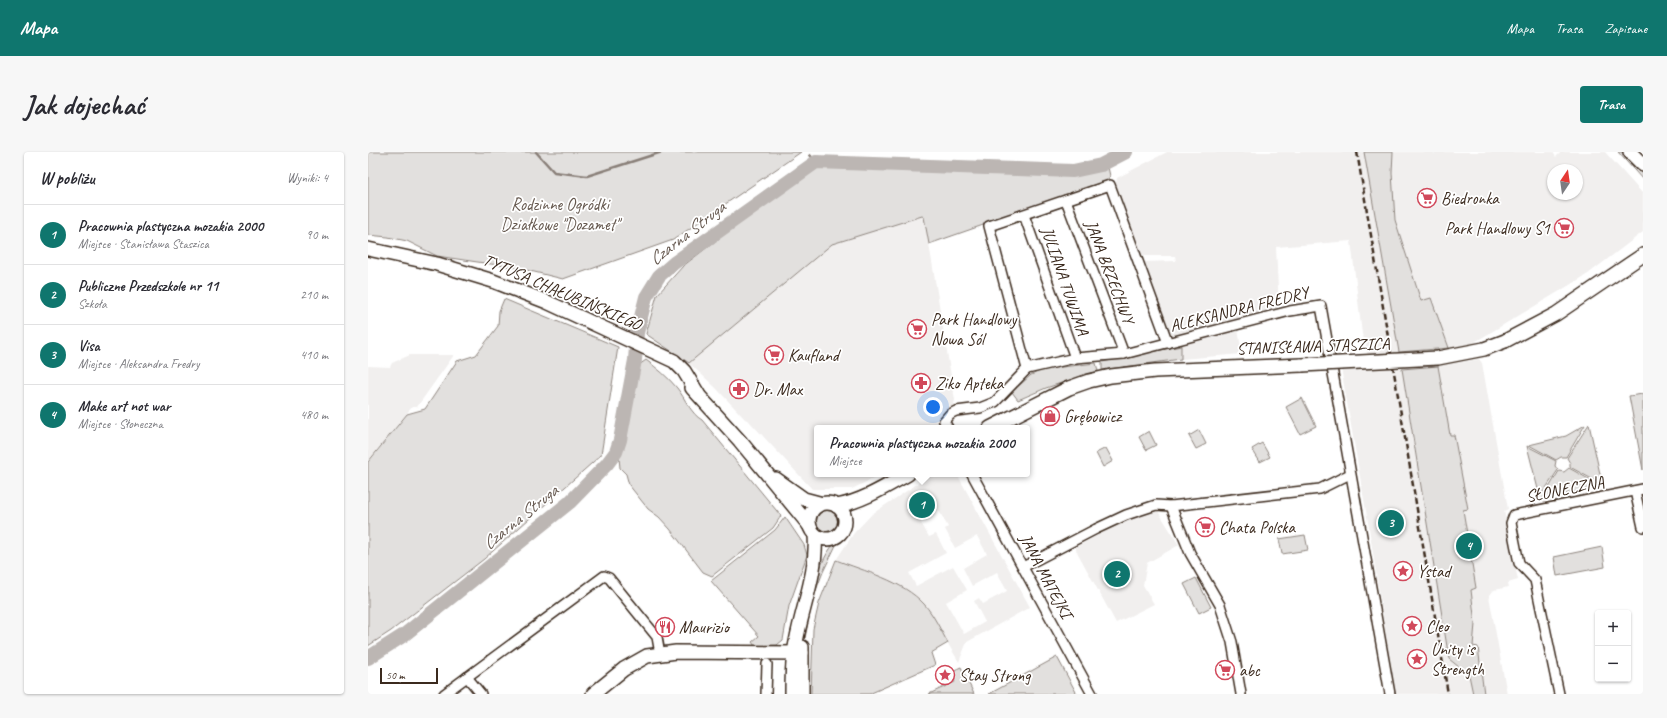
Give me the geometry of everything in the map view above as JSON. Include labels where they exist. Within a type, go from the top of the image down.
[{"type":"street","points":[[1630,152],[1643,165]]},
{"type":"street","points":[[946,425],[944,421],[950,414],[956,411],[980,408],[995,402],[1027,369],[989,226],[1110,185],[1168,343]]},
{"type":"street","name":"JANA BRZECHWY","points":[[1066,200],[1124,354]]},
{"type":"street","name":"JULIANA TUWIMA","points":[[1024,215],[1075,358]]},
{"type":"street","name":"TYTUSA CHAŁUBIŃSKIEGO","points":[[368,249],[437,264],[493,281],[547,302],[649,348],[674,361],[684,371],[698,394],[764,470],[812,530]]},
{"type":"street","name":"STANISŁAWA STASZICA","points":[[1625,267],[1643,250]]},
{"type":"street","name":"STANISŁAWA STASZICA","points":[[996,425],[1063,391],[1089,381],[1111,376],[1155,371],[1438,358],[1484,349],[1505,341],[1556,314],[1643,255]]},
{"type":"street","name":"ALEKSANDRA FREDRY","points":[[1027,369],[1075,358],[1124,354],[1290,311],[1321,306],[1390,694]]},
{"type":"street","name":"TYTUSA CHAŁUBIŃSKIEGO","points":[[764,470],[804,499],[819,503]]},
{"type":"street","points":[[1023,567],[1126,515],[1156,505],[1171,506],[1320,489],[1350,474]]},
{"type":"street","points":[[837,506],[875,493],[903,477]]},
{"type":"street","name":"JANA MATEJKI","points":[[974,477],[1092,694]]},
{"type":"street","points":[[1639,490],[1643,527]]},
{"type":"street","name":"SŁONECZNA","points":[[1559,694],[1535,580],[1519,563],[1511,523],[1514,515],[1639,490]]},
{"type":"street","points":[[810,584],[831,539],[840,533],[852,512],[875,493]]},
{"type":"street","points":[[792,694],[802,617],[810,584],[816,545],[810,514],[819,503],[828,503],[837,506],[842,511],[845,522]]},
{"type":"street","points":[[1171,506],[1190,553],[1222,610],[1232,642],[1241,694]]},
{"type":"street","points":[[812,530],[819,538],[831,539]]},
{"type":"street","points":[[444,694],[604,576],[609,578],[657,637],[660,654]]},
{"type":"street","points":[[594,694],[624,669],[637,660],[647,656],[660,654],[798,653]]},
{"type":"street","points":[[798,653],[802,694]]},
{"type":"street","points":[[766,694],[767,664]]},
{"type":"street","points":[[467,677],[481,694]]},
{"type":"shaded area","points":[[1167,152],[1364,152],[1399,352],[1449,659],[1469,675],[1473,694],[1395,694],[1369,528],[1341,368],[1370,367],[1365,341],[1362,334],[1351,241],[1276,247],[1279,309],[1180,334],[1178,336],[1171,335],[1143,262],[1176,261],[1175,256],[1139,256],[1115,188],[1117,178]]},
{"type":"shaded area","points":[[1393,152],[1433,152],[1435,154],[1434,152],[1553,152],[1556,157],[1561,152],[1605,152],[1643,194],[1643,232],[1588,274],[1473,343],[1449,348],[1431,299],[1421,302],[1395,220],[1392,173]]},
{"type":"shaded area","points":[[922,216],[924,217],[955,400],[949,425],[814,425],[814,477],[876,477],[852,489],[812,489],[749,421],[745,419],[715,387],[689,363],[832,244]]},
{"type":"shaded area","points":[[1238,329],[1242,354],[1181,359],[1181,346]]},
{"type":"shaded area","points":[[410,355],[454,355],[417,407],[412,407],[368,461],[368,366],[390,367],[392,363]]},
{"type":"shaded area","points":[[1479,359],[1482,363],[1508,509],[1504,511],[1518,580],[1508,583],[1509,587],[1494,590],[1489,596],[1507,694],[1484,694],[1478,647],[1473,646],[1475,624],[1471,589],[1476,588],[1463,509],[1468,509],[1450,436],[1438,366]]},
{"type":"shaded area","points":[[928,477],[959,477],[1030,607],[967,642],[959,662],[924,604],[919,599],[900,586],[881,577],[836,560],[854,533],[872,514]],"holes":[[[933,500],[948,527],[945,529],[955,548],[977,536],[987,554],[963,568],[972,586],[997,572],[1007,591],[983,604],[979,598],[974,601],[985,622],[964,634],[946,602],[967,590],[953,566],[916,586],[909,573],[946,553],[936,534],[929,537],[914,510]]]},
{"type":"shaded area","points":[[1158,511],[1179,545],[1147,563],[1143,585],[1154,604],[1116,623],[1076,550],[1076,547],[1125,521],[1141,514]]},
{"type":"green space","name":"Rodzinne Ogródki Działkowe \"Dozamet\"","points":[[368,152],[801,152],[673,240],[563,279],[518,268],[437,256],[407,241],[368,235]]},
{"type":"green space","points":[[1364,152],[1393,152],[1392,173],[1395,220],[1421,301],[1431,298],[1449,348],[1399,352]]},
{"type":"green space","points":[[1618,152],[1623,152],[1643,173],[1643,180]]},
{"type":"green space","points":[[815,165],[924,168],[1073,175],[1108,167],[1110,176],[1106,182],[929,244],[924,217],[922,216],[832,244],[689,363],[646,334],[657,295],[683,266]]},
{"type":"green space","points":[[504,299],[618,347],[601,455],[484,559],[391,631],[368,646],[368,462],[407,414],[425,409],[457,361],[476,355],[498,326],[499,311]]},
{"type":"green space","points":[[1181,346],[1181,359],[1102,370],[1102,362]]},
{"type":"green space","points":[[646,360],[674,384],[688,406],[702,420],[781,516],[773,528],[712,576],[703,572],[670,529],[659,517],[648,509],[629,485],[626,474],[620,468],[619,458],[624,446],[632,393],[639,365]]},
{"type":"green space","points":[[1096,363],[1098,371],[1046,388],[1018,400],[1012,392],[1031,375],[1045,369]]},
{"type":"green space","points":[[1438,366],[1450,435],[1454,435],[1468,509],[1463,510],[1476,588],[1471,590],[1475,624],[1473,646],[1478,647],[1484,694],[1473,694],[1469,675],[1449,659],[1402,369]]},
{"type":"green space","points":[[1643,394],[1643,470],[1629,396]]},
{"type":"green space","points":[[1302,398],[1316,426],[1300,434],[1286,407]]},
{"type":"green space","points":[[1589,424],[1601,484],[1570,467],[1570,463],[1567,458]]},
{"type":"green space","points":[[1585,425],[1566,457],[1561,457],[1556,460],[1529,445],[1566,436]]},
{"type":"green space","points":[[1199,430],[1206,444],[1196,449],[1189,436]]},
{"type":"green space","points":[[1149,431],[1156,445],[1146,450],[1139,437]]},
{"type":"green space","points":[[1262,443],[1270,457],[1260,462],[1252,449]]},
{"type":"green space","points":[[1527,446],[1556,461],[1555,466],[1558,470],[1540,497]]},
{"type":"green space","points":[[1106,448],[1113,461],[1103,467],[1096,453]]},
{"type":"green space","points":[[1569,468],[1601,486],[1542,499],[1559,471],[1564,472]]},
{"type":"green space","points":[[827,507],[837,511],[841,521],[837,531],[827,535],[817,531],[813,521],[817,511]]},
{"type":"green space","points":[[785,517],[804,545],[807,555],[789,606],[783,640],[777,645],[755,646],[752,642],[759,636],[711,581],[775,530]]},
{"type":"green space","points":[[1305,535],[1308,550],[1282,554],[1279,539]]},
{"type":"green space","points":[[838,541],[823,572],[813,598],[805,638],[814,586],[819,571],[831,548]]},
{"type":"green space","points":[[1602,547],[1605,567],[1557,576],[1554,557]]},
{"type":"green space","points":[[836,560],[894,583],[915,596],[928,608],[948,643],[931,653],[935,665],[869,694],[811,694],[813,629],[819,603]]},
{"type":"green space","points":[[1196,578],[1211,607],[1199,613],[1184,584]]},
{"type":"green space","points":[[1057,657],[1077,694],[989,694]]},
{"type":"green space","points":[[961,667],[974,694],[929,694],[955,682],[950,672]]},
{"type":"waterway","points":[[536,152],[554,172],[587,176],[662,152]]},
{"type":"waterway","name":"Czarna Struga","points":[[368,658],[404,635],[570,502],[607,464],[616,452],[620,440],[635,360],[637,333],[646,297],[659,276],[674,263],[816,162],[1073,171],[1101,165],[1126,152]]},
{"type":"waterway","points":[[810,155],[816,162]]},
{"type":"railway","points":[[1357,152],[1448,694]]},
{"type":"place","name":"Biedronka","points":[[1427,198]]},
{"type":"place","name":"Park Handlowy S1","points":[[1564,228]]},
{"type":"place","name":"Park Handlowy Nowa Sól","points":[[917,329]]},
{"type":"place","name":"Kaufland","points":[[774,355]]},
{"type":"place","name":"Ziko Apteka","points":[[921,383]]},
{"type":"place","name":"Dr. Max","points":[[739,389]]},
{"type":"place","name":"Grębowicz","points":[[1050,416]]},
{"type":"place","name":"Pracownia plastyczna mozakia 2000","points":[[922,505]]},
{"type":"place","name":"Visa","points":[[1391,523]]},
{"type":"place","name":"Chata Polska","points":[[1205,527]]},
{"type":"place","name":"Make art not war","points":[[1469,546]]},
{"type":"place","name":"Ystad","points":[[1403,571]]},
{"type":"place","name":"Publiczne Przedszkole nr 11","points":[[1117,574]]},
{"type":"place","name":"Cleo","points":[[1412,626]]},
{"type":"place","name":"Maurizio","points":[[665,627]]},
{"type":"place","name":"Unity is Strength","points":[[1417,659]]},
{"type":"place","name":"abc","points":[[1225,670]]},
{"type":"place","name":"Stay Strong","points":[[945,675]]}]
